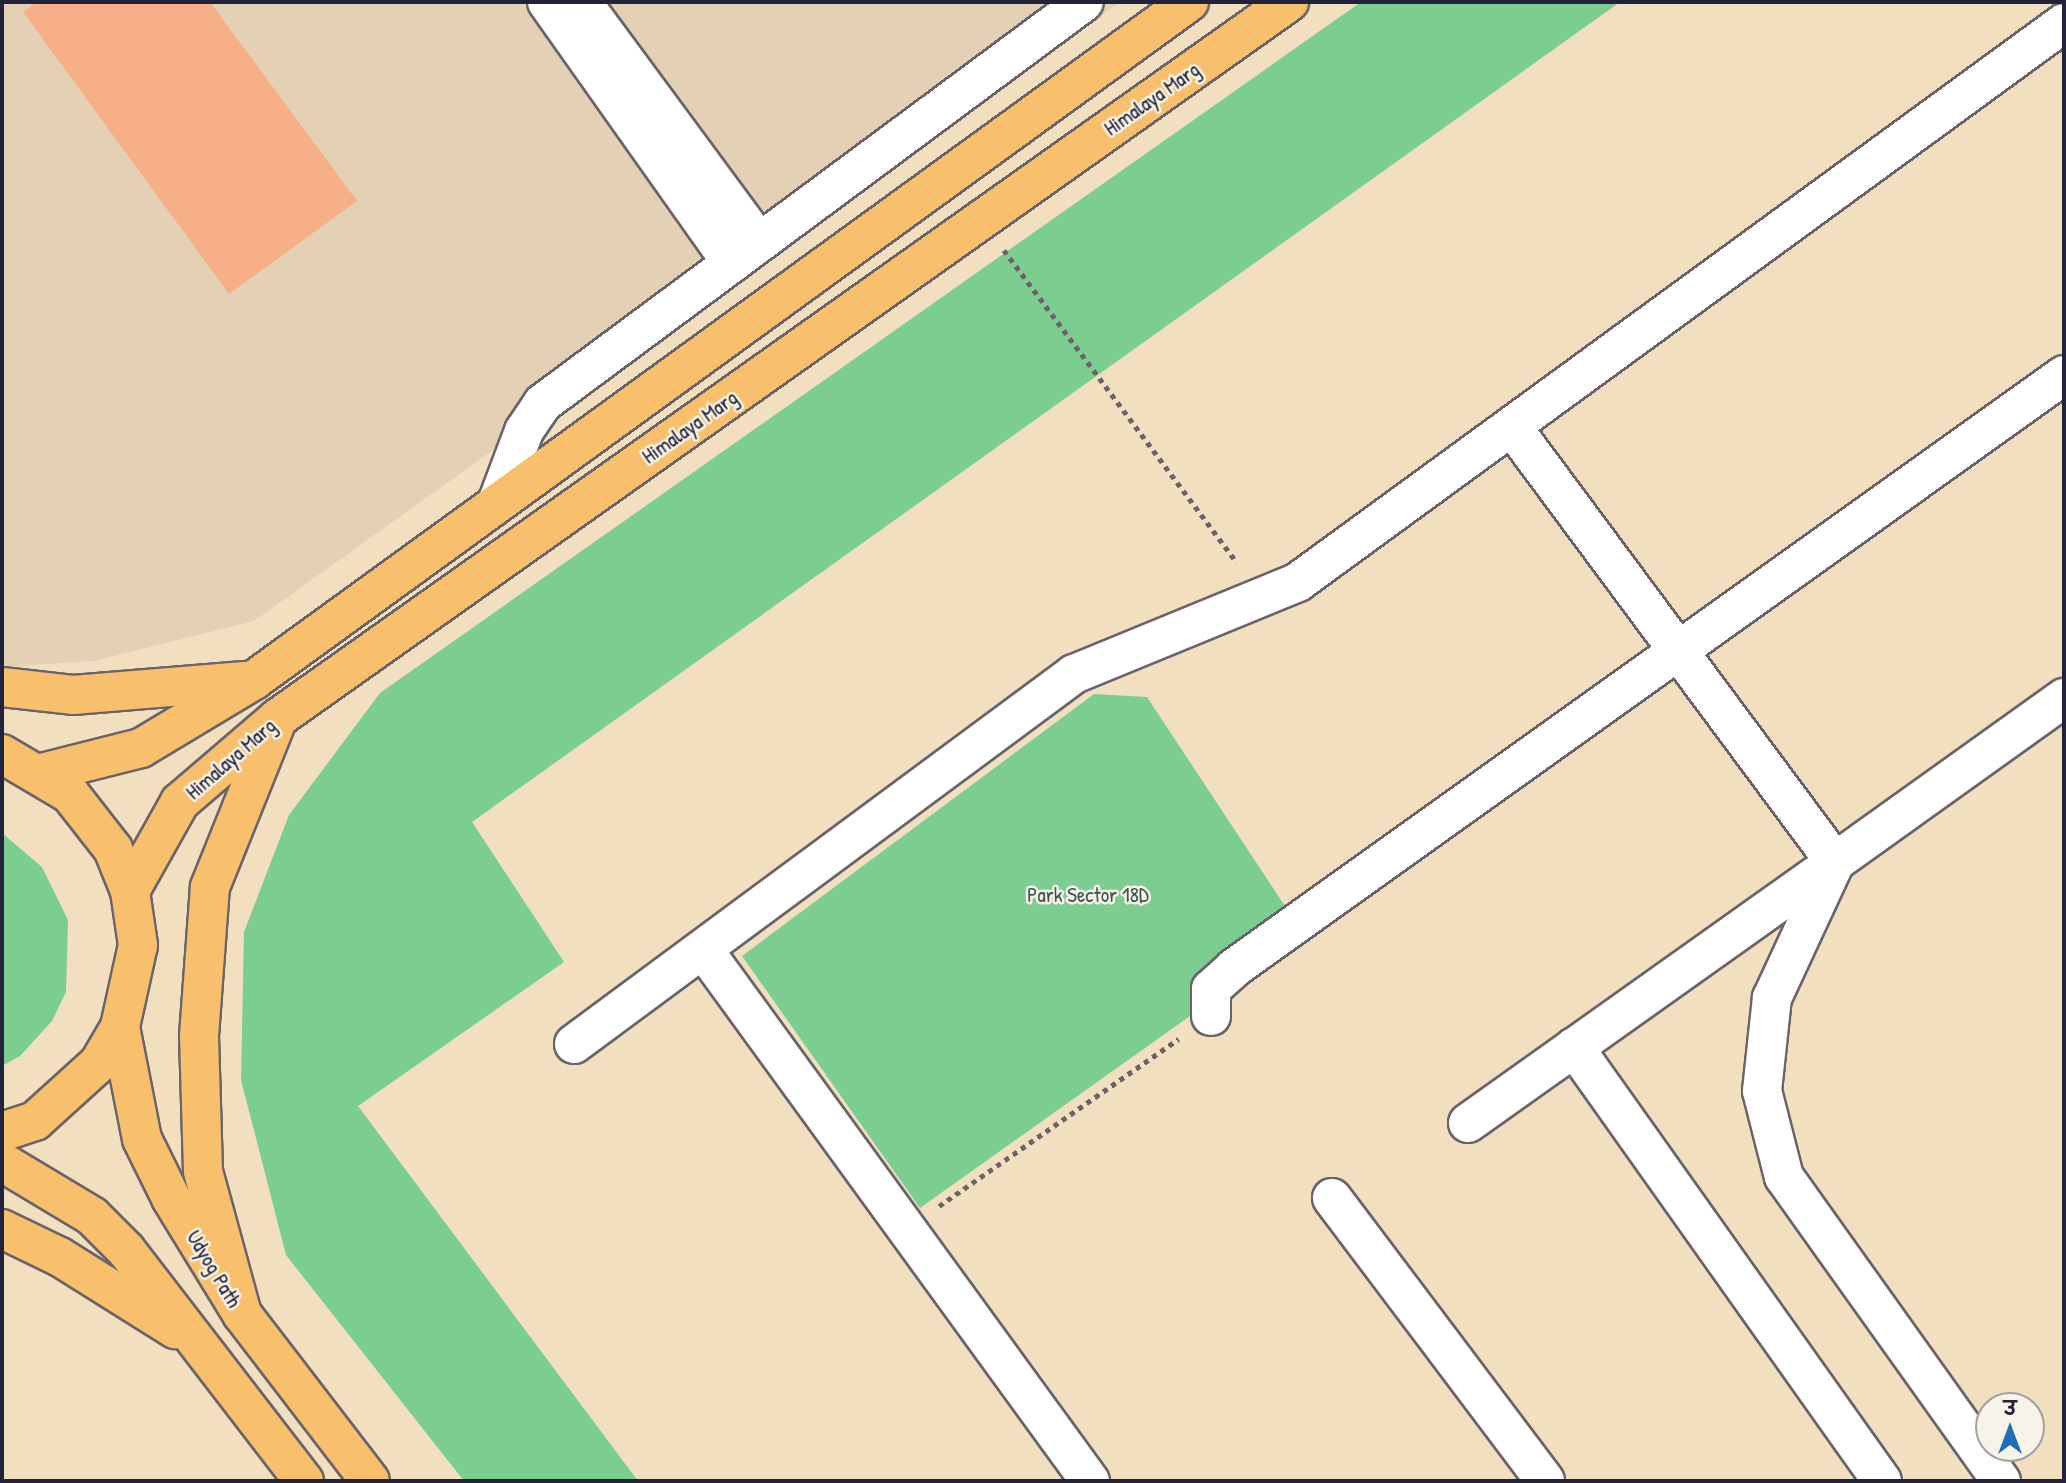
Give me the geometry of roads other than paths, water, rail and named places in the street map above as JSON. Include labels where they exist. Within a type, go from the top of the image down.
[{"type":"main road","points":[[42,773],[141,748],[254,680],[1188,2]]},
{"type":"main road","name":"Himalaya Marg","points":[[130,891],[180,802],[278,718],[1289,2]]},
{"type":"main road","points":[[2,687],[73,695],[254,680]]},
{"type":"main road","points":[[242,1314],[203,1171],[199,1036],[210,887],[278,718]]},
{"type":"main road","points":[[2,754],[42,773],[70,793],[113,849],[130,891],[138,945],[120,1027],[81,1084],[35,1121],[2,1132]]},
{"type":"main road","name":"Udyog Path","points":[[120,1027],[142,1139],[242,1314],[370,1481]]},
{"type":"main road","points":[[2,1162],[93,1216],[197,1343],[304,1481]]},
{"type":"main road","points":[[2,1229],[60,1257],[197,1343]]},
{"type":"street","points":[[547,2],[746,253]]},
{"type":"street","points":[[582,2],[746,253]]},
{"type":"street","points":[[498,503],[524,431],[543,403],[1084,2]]},
{"type":"street","points":[[574,1044],[1074,674],[1298,582],[2064,23]]},
{"type":"street","points":[[1211,1016],[1211,989],[1234,968],[1681,654],[2064,375]]},
{"type":"street","points":[[1512,426],[1835,862]]},
{"type":"street","points":[[1468,1123],[2064,698]]},
{"type":"street","points":[[1835,862],[1772,998],[1762,1091],[1784,1177],[2001,1481]]},
{"type":"street","points":[[703,949],[1090,1481]]},
{"type":"street","points":[[1574,1047],[1882,1481]]},
{"type":"street","points":[[1332,1198],[1545,1481]]},
{"type":"park label","name":"Park Sector 18D","points":[[1088,895]]}]
